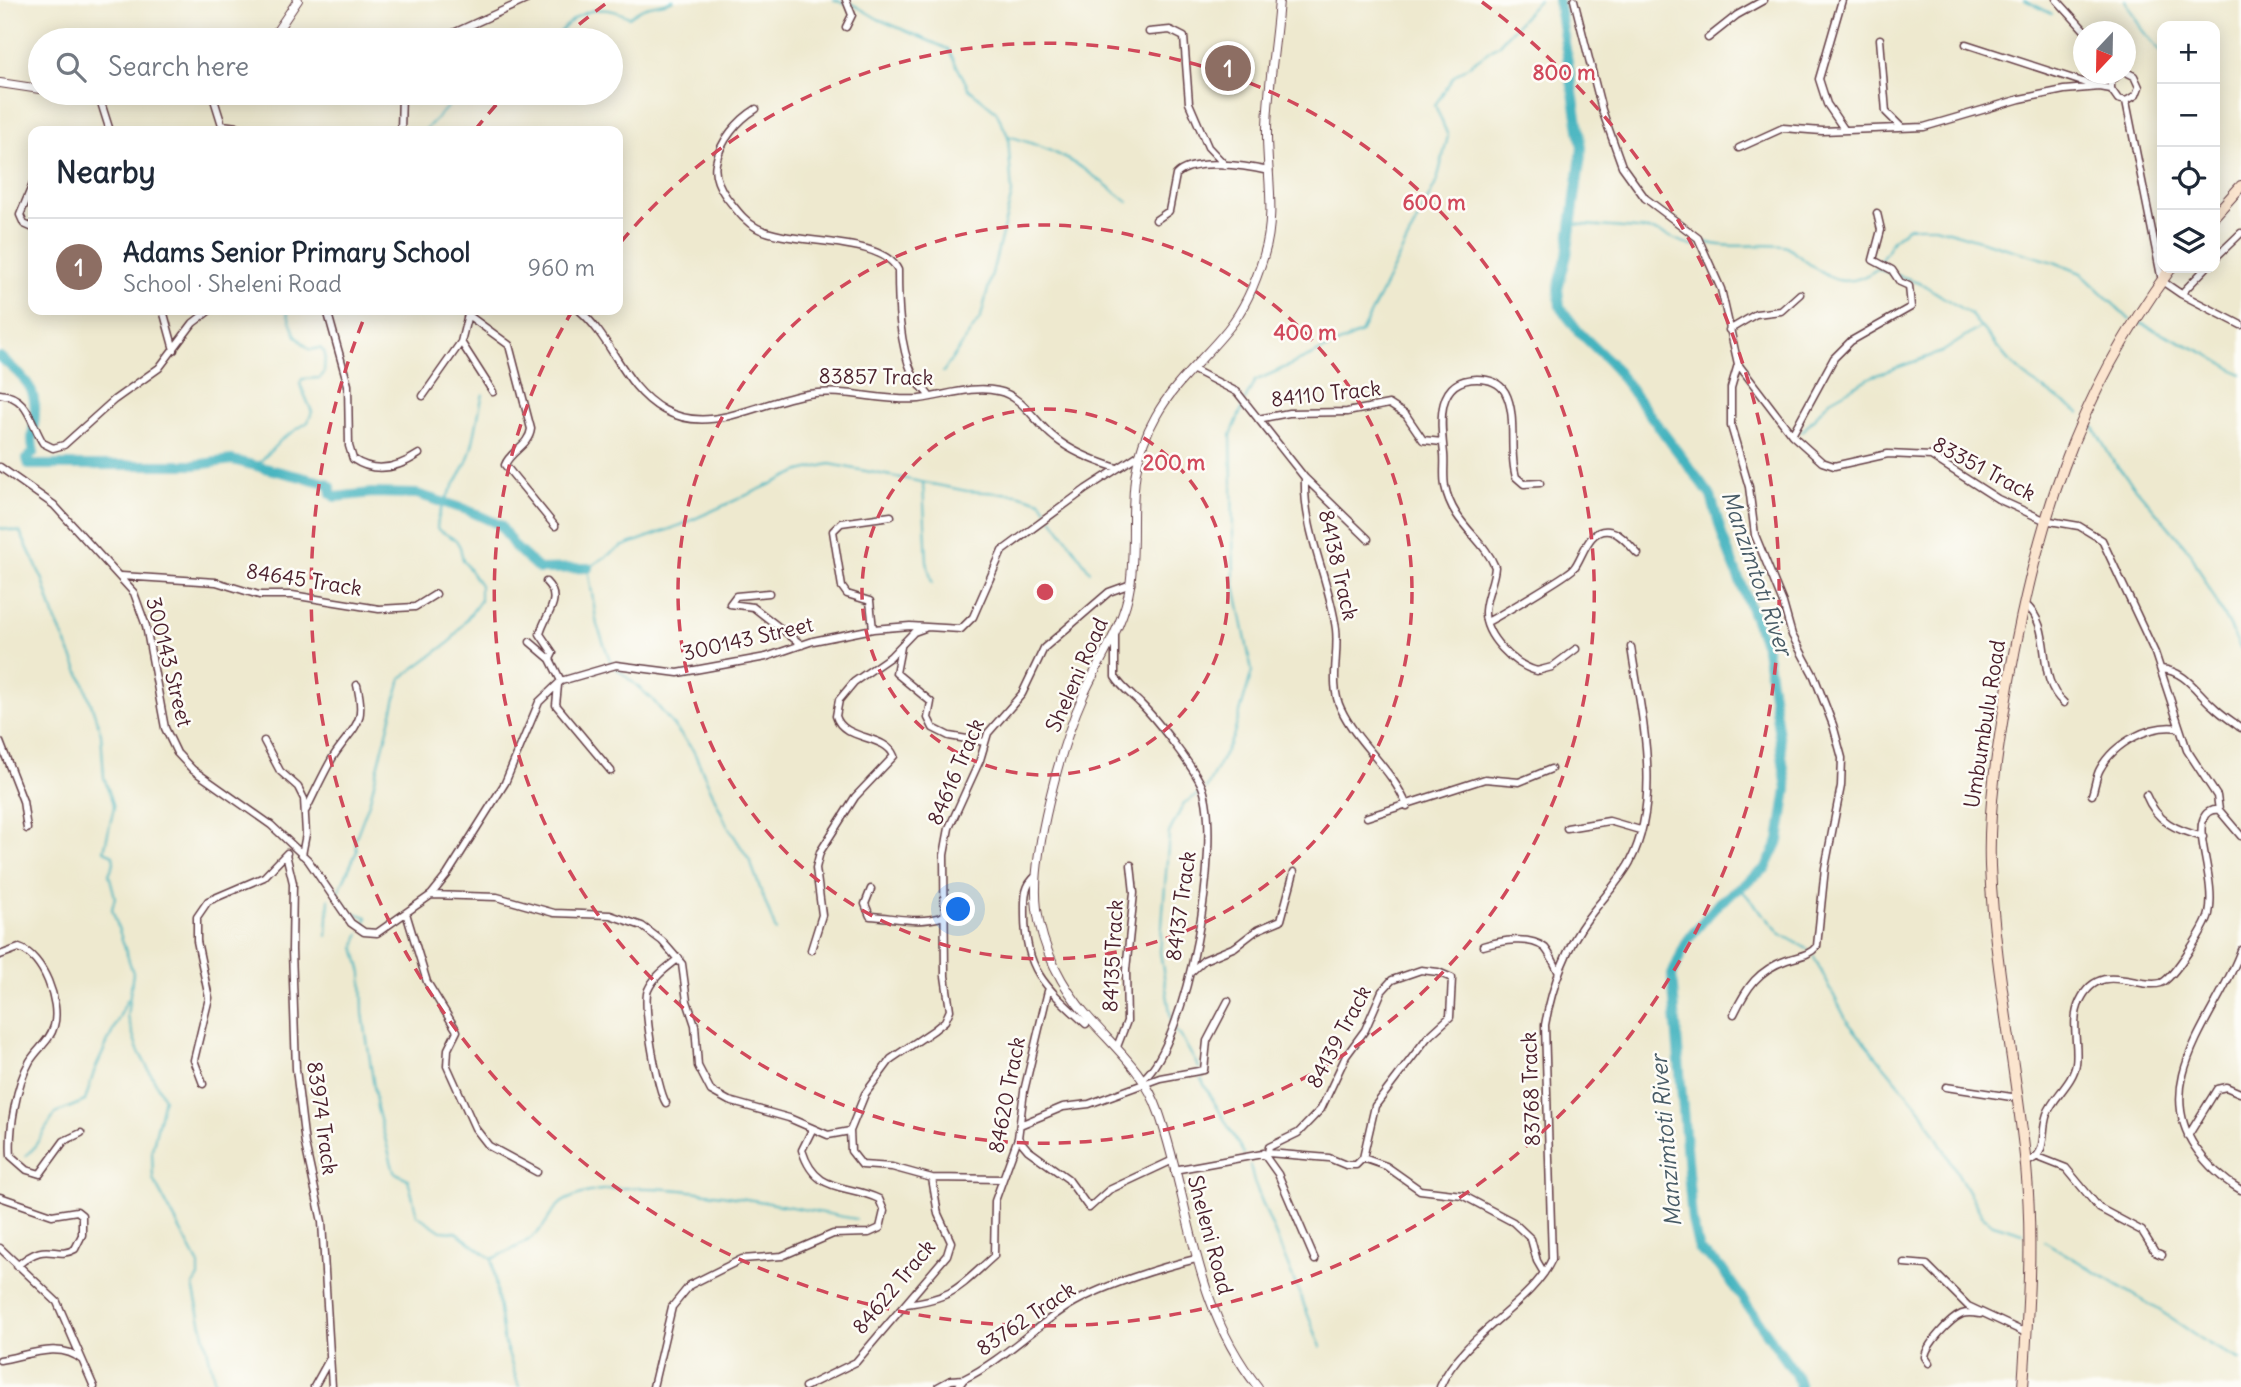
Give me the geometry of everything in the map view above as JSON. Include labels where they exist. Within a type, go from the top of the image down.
[{"type":"main road","points":[[2219,210],[2241,186]]},
{"type":"main road","name":"Umbumbulu Road","points":[[2023,1387],[2030,1220],[2026,1162],[1992,895],[1990,824],[1995,764],[2024,604],[2045,520],[2076,432],[2105,372],[2168,273]]},
{"type":"street","points":[[279,28],[298,0]]},
{"type":"street","points":[[504,0],[508,8]]},
{"type":"street","points":[[464,28],[526,0]]},
{"type":"street","points":[[846,0],[852,15],[846,27]]},
{"type":"street","name":"Sheleni Road","points":[[1258,1387],[1227,1343],[1206,1294],[1160,1116],[1144,1082],[1071,995],[1048,953],[1037,908],[1036,876],[1065,745],[1083,696],[1115,632],[1131,584],[1131,506],[1140,454],[1156,416],[1228,328],[1253,289],[1270,230],[1268,106],[1279,0]]},
{"type":"street","name":"83351 Track","points":[[1574,0],[1602,110],[1622,166],[1645,198],[1698,238],[1721,289],[1739,363],[1792,435],[1822,462],[1834,466],[1888,454],[1931,456],[1998,499],[2045,520],[2080,526],[2106,545],[2161,668],[2187,750],[2217,796],[2219,810],[2241,836]]},
{"type":"street","points":[[1708,38],[1737,15],[1764,0]]},
{"type":"street","points":[[1842,0],[1819,82],[1827,104],[1844,129]]},
{"type":"street","points":[[2057,0],[2075,21]]},
{"type":"street","points":[[1149,32],[1170,30],[1180,34],[1185,41],[1189,103],[1208,147],[1225,165]]},
{"type":"street","points":[[1880,128],[1886,112],[1881,40]]},
{"type":"street","points":[[1966,44],[2110,89],[2114,96],[2126,101]]},
{"type":"street","points":[[2126,101],[2136,95],[2139,87],[2136,80]]},
{"type":"street","points":[[0,83],[28,87]]},
{"type":"street","points":[[2110,89],[2112,84]]},
{"type":"street","points":[[1739,148],[1783,128],[1822,131],[1939,125],[2020,99],[2100,87]]},
{"type":"street","points":[[2126,101],[2162,281],[2181,294],[2241,325]]},
{"type":"street","points":[[102,105],[108,126]]},
{"type":"street","points":[[216,105],[222,125],[230,126]]},
{"type":"street","points":[[402,105],[402,126]]},
{"type":"street","points":[[756,108],[736,125],[718,155],[716,175],[724,193],[749,223],[768,233],[863,248],[894,264],[898,270],[901,322],[908,360],[915,378],[930,397]]},
{"type":"street","points":[[1886,112],[1901,127]]},
{"type":"street","points":[[1156,220],[1171,207],[1173,181],[1180,170],[1187,166],[1225,165],[1269,171]]},
{"type":"street","points":[[28,196],[20,215],[24,224],[28,226]]},
{"type":"street","points":[[1792,435],[1833,358],[1851,341],[1883,320],[1908,311],[1911,307],[1910,288],[1900,282],[1892,270],[1873,260],[1881,230],[1877,213]]},
{"type":"street","points":[[2220,253],[2241,233]]},
{"type":"street","points":[[2181,294],[2201,273]]},
{"type":"street","points":[[1729,330],[1756,314],[1780,311],[1800,294]]},
{"type":"street","points":[[164,315],[174,350]]},
{"type":"street","points":[[0,394],[20,400],[43,443],[57,448],[64,445],[114,400],[159,368],[193,323],[203,315]]},
{"type":"street","points":[[328,315],[348,385],[349,446],[353,458],[376,467],[395,468],[419,454]]},
{"type":"street","points":[[423,396],[461,342],[468,315]]},
{"type":"street","points":[[473,315],[509,345],[531,429],[527,441],[507,459],[505,465],[521,489],[555,526]]},
{"type":"street","name":"83857 Track","points":[[584,315],[592,322],[638,390],[663,409],[688,419],[747,412],[809,393],[912,399],[982,390],[1007,394],[1055,439],[1117,468]]},
{"type":"street","points":[[461,342],[493,392]]},
{"type":"street","points":[[1734,1014],[1750,984],[1759,974],[1770,967],[1810,953],[1817,946],[1825,867],[1841,786],[1842,758],[1833,725],[1814,676],[1792,635],[1783,603],[1755,535],[1749,487],[1731,426],[1731,388],[1739,363]]},
{"type":"street","points":[[1192,369],[1237,392],[1305,478],[1368,540]]},
{"type":"street","points":[[1540,483],[1524,484],[1516,477],[1508,399],[1501,387],[1493,381],[1470,379],[1450,390],[1440,416],[1444,481],[1451,505],[1495,567],[1485,606],[1487,622],[1505,649],[1531,670],[1552,667],[1576,649]]},
{"type":"street","name":"84110 Track","points":[[1258,419],[1289,413],[1346,412],[1389,404],[1401,410],[1423,440],[1442,442]]},
{"type":"street","name":"300143 Street","points":[[0,467],[54,505],[121,576],[141,607],[160,712],[172,745],[193,769],[262,819],[302,855],[335,902],[360,930],[377,933],[431,895],[506,781],[540,702],[560,682],[616,665],[678,673],[766,657],[802,645],[873,629],[930,627],[953,630],[965,627],[973,617],[1002,551],[1140,454]]},
{"type":"street","name":"84138 Track","points":[[1305,478],[1311,540],[1326,578],[1335,626],[1338,702],[1365,747],[1388,771],[1407,806]]},
{"type":"street","points":[[873,629],[870,601],[847,594],[840,583],[833,531],[841,523],[891,516]]},
{"type":"street","points":[[1487,622],[1572,570],[1584,548],[1600,533],[1608,531],[1615,534],[1638,554]]},
{"type":"street","name":"84645 Track","points":[[121,576],[216,582],[259,595],[292,595],[379,609],[415,607],[436,594]]},
{"type":"street","points":[[546,582],[553,590],[555,602],[540,634],[553,653],[550,659]]},
{"type":"street","name":"84616 Track","points":[[850,1130],[865,1094],[891,1059],[934,1030],[948,1014],[943,867],[949,828],[992,725],[1022,694],[1044,648],[1109,592],[1131,584]]},
{"type":"street","points":[[769,593],[736,596],[730,604],[753,607],[802,645]]},
{"type":"street","points":[[2024,604],[2039,623],[2048,671],[2055,693],[2064,703]]},
{"type":"street","points":[[811,950],[822,915],[816,868],[820,852],[855,797],[894,756],[887,748],[841,727],[836,716],[839,699],[854,682],[902,646],[914,632],[930,627]]},
{"type":"street","name":"84137 Track","points":[[1115,632],[1115,677],[1158,723],[1204,791],[1208,872],[1189,974],[1169,1039],[1144,1082]]},
{"type":"street","points":[[530,642],[550,659],[560,682],[556,705],[611,771]]},
{"type":"street","points":[[902,646],[896,673],[931,702],[928,718],[933,728],[948,736],[985,742]]},
{"type":"street","name":"83768 Track","points":[[1544,1273],[1552,1259],[1553,1246],[1545,1025],[1559,973],[1580,929],[1629,864],[1640,830],[1645,790],[1646,745],[1632,647]]},
{"type":"street","points":[[2161,668],[2171,669],[2185,677],[2214,707],[2241,728]]},
{"type":"street","points":[[306,810],[334,755],[359,724],[362,708],[357,685]]},
{"type":"street","points":[[2092,795],[2101,768],[2114,752],[2152,729],[2179,728]]},
{"type":"street","points":[[264,741],[281,771],[298,787],[306,810],[306,841],[302,855]]},
{"type":"street","points":[[0,742],[23,801],[27,829]]},
{"type":"street","points":[[1367,817],[1485,779],[1519,782],[1551,769]]},
{"type":"street","points":[[2146,795],[2162,821],[2178,830],[2203,837]]},
{"type":"street","points":[[2039,1157],[2043,1124],[2050,1106],[2076,1065],[2075,1017],[2086,991],[2113,978],[2154,984],[2164,981],[2206,921],[2212,891],[2203,837],[2203,819],[2208,812],[2219,810]]},
{"type":"street","points":[[1567,828],[1597,820],[1640,830]]},
{"type":"street","points":[[203,1084],[194,1054],[209,998],[197,941],[197,917],[208,901],[252,884],[286,854],[290,844]]},
{"type":"street","name":"83974 Track","points":[[286,854],[293,883],[296,1069],[305,1144],[322,1222],[332,1387]]},
{"type":"street","name":"84135 Track","points":[[1117,1047],[1127,1021],[1126,970],[1134,893],[1131,865]]},
{"type":"street","points":[[1189,974],[1204,960],[1235,947],[1257,930],[1281,920],[1294,872]]},
{"type":"street","points":[[1036,876],[1026,889],[1025,936],[1030,960],[1048,991],[1086,1024]]},
{"type":"street","points":[[871,889],[865,904],[869,916],[887,915],[903,921],[944,916]]},
{"type":"street","points":[[431,895],[497,897],[554,913],[621,917],[654,934],[679,958],[695,1025],[698,1066],[706,1085],[729,1101],[789,1118],[812,1130],[835,1135],[850,1130]]},
{"type":"street","points":[[406,913],[427,982],[457,1031],[448,1049],[447,1066],[475,1128],[489,1146],[537,1172]]},
{"type":"street","points":[[1483,946],[1518,940],[1537,944],[1546,950],[1559,973]]},
{"type":"street","points":[[0,955],[19,948],[31,953],[52,993],[55,1010],[51,1034],[27,1066],[20,1088],[11,1156],[27,1170],[40,1174],[64,1141],[81,1133]]},
{"type":"street","points":[[2241,950],[2238,970],[2184,1066],[2179,1104],[2188,1136],[2208,1164],[2241,1190]]},
{"type":"street","points":[[666,1103],[657,1079],[646,994],[654,980],[679,958]]},
{"type":"street","name":"84139 Track","points":[[1267,1151],[1298,1133],[1321,1108],[1382,991],[1392,980],[1421,971],[1438,972],[1452,978],[1450,1017],[1427,1038],[1375,1105],[1363,1157]]},
{"type":"street","name":"84620 Track","points":[[850,1130],[851,1151],[862,1165],[892,1167],[932,1178],[1003,1179],[1018,1138],[1026,1080],[1048,991]]},
{"type":"street","points":[[1020,1125],[1058,1108],[1089,1104],[1144,1082],[1204,1070],[1207,1041],[1228,1001]]},
{"type":"street","points":[[1946,1087],[2018,1098]]},
{"type":"street","points":[[2188,1136],[2217,1089],[2226,1087],[2240,1093]]},
{"type":"street","points":[[653,1387],[674,1303],[690,1285],[742,1259],[782,1256],[833,1234],[869,1233],[880,1228],[884,1211],[879,1199],[835,1188],[814,1172],[802,1150],[812,1130]]},
{"type":"street","points":[[1018,1138],[1028,1150],[1068,1179],[1089,1208],[1109,1190],[1172,1166],[1267,1151],[1329,1158],[1351,1166],[1363,1157],[1386,1166],[1419,1190],[1462,1195],[1499,1214],[1528,1234],[1544,1273],[1476,1338],[1445,1376],[1440,1387]]},
{"type":"street","points":[[1267,1151],[1315,1260]]},
{"type":"street","points":[[2026,1162],[2039,1157],[2066,1168],[2099,1208],[2142,1231],[2155,1252],[2162,1255]]},
{"type":"street","name":"84622 Track","points":[[805,1387],[850,1366],[947,1255],[951,1246],[938,1214],[932,1178]]},
{"type":"street","points":[[906,1304],[935,1300],[954,1293],[994,1256],[995,1201],[1003,1179]]},
{"type":"street","points":[[0,1197],[52,1215],[77,1212],[82,1215],[82,1235],[75,1249],[66,1253],[43,1250],[30,1254],[17,1266]]},
{"type":"street","points":[[0,1248],[57,1302],[94,1387]]},
{"type":"street","name":"83762 Track","points":[[958,1387],[964,1379],[1021,1343],[1075,1302],[1196,1259]]},
{"type":"street","points":[[1904,1263],[1917,1262],[1931,1268],[1964,1302],[1982,1314],[2026,1333]]},
{"type":"street","points":[[1929,1363],[1925,1357],[1927,1349],[1956,1318],[1964,1314],[1982,1314]]},
{"type":"street","points":[[0,1360],[58,1349],[72,1352],[86,1364]]},
{"type":"street","points":[[314,1387],[329,1360]]},
{"type":"street","points":[[937,1387],[951,1380],[964,1379]]},
{"type":"waterway","points":[[564,28],[587,12],[606,10],[629,17],[647,7],[673,0]]},
{"type":"waterway","points":[[834,0],[844,3]]},
{"type":"waterway","points":[[1245,400],[1255,381],[1361,333],[1437,181],[1448,136],[1435,105],[1454,76],[1498,45],[1539,0]]},
{"type":"waterway","name":"Manzimtoti River","points":[[1558,0],[1582,148],[1567,255],[1558,289],[1560,307],[1579,332],[1610,362],[1711,496],[1723,538],[1766,648],[1787,789],[1779,841],[1766,868],[1718,904],[1687,940],[1672,975],[1692,1220],[1699,1250],[1721,1268],[1795,1373],[1800,1387]]},
{"type":"waterway","points":[[2025,0],[2052,14]]},
{"type":"waterway","points":[[2125,0],[2142,30],[2157,47]]},
{"type":"waterway","points":[[851,3],[878,19],[948,49],[969,89],[996,111],[1008,136],[1012,194],[981,317],[943,372]]},
{"type":"waterway","points":[[429,126],[449,105]]},
{"type":"waterway","points":[[1008,136],[1072,162],[1128,202]]},
{"type":"waterway","points":[[1572,224],[1650,230],[1697,246]]},
{"type":"waterway","points":[[1880,261],[1893,240],[1908,227],[1935,227],[2054,262],[2081,273],[2130,320]]},
{"type":"waterway","points":[[1702,241],[1732,246],[1785,246],[1825,275],[1844,281],[1854,280],[1877,269],[1893,274]]},
{"type":"waterway","points":[[1897,275],[1919,282],[1970,314],[2008,360],[2031,381],[2080,413]]},
{"type":"waterway","points":[[256,466],[282,439],[308,422],[312,412],[300,384],[302,379],[320,378],[324,373],[325,353],[320,348],[310,350],[296,336],[288,315]]},
{"type":"waterway","points":[[2140,323],[2207,354],[2241,374]]},
{"type":"waterway","points":[[1802,432],[1830,400],[1873,376],[1942,352],[1979,328]]},
{"type":"waterway","points":[[0,357],[24,379],[32,393],[35,412],[32,438],[34,452],[27,459],[29,465],[195,465],[232,460],[326,483],[335,497],[372,493],[417,494],[467,510],[500,525],[515,547],[539,569],[588,568]]},
{"type":"waterway","points":[[337,895],[357,851],[355,840],[369,803],[401,678],[450,642],[480,601],[480,585],[463,560],[456,540],[437,529],[441,510],[468,459],[483,394]]},
{"type":"waterway","points":[[1206,789],[1233,737],[1252,671],[1234,580],[1231,435],[1243,406]]},
{"type":"waterway","points":[[2089,419],[2113,461],[2190,552],[2241,649]]},
{"type":"waterway","points":[[611,663],[597,625],[588,568],[621,547],[681,525],[800,471],[830,464],[967,491],[1017,494],[1041,501],[1046,509]]},
{"type":"waterway","points":[[923,483],[927,562],[932,583]]},
{"type":"waterway","points":[[1052,518],[1090,571]]},
{"type":"waterway","points":[[0,528],[20,532],[43,580],[55,619],[84,683],[101,733],[104,777],[114,807],[104,851],[113,855],[114,863],[109,874],[115,897],[112,909],[133,973],[127,1016],[138,1050],[164,1098],[152,1150],[153,1179],[199,1265],[199,1277],[193,1286],[216,1387]]},
{"type":"waterway","points":[[615,667],[652,699],[693,750],[727,825],[750,861],[776,931]]},
{"type":"waterway","points":[[1172,1024],[1160,952],[1169,833],[1184,803],[1202,792]]},
{"type":"waterway","points":[[1740,888],[1781,934],[1809,950]]},
{"type":"waterway","points":[[338,896],[351,912],[367,917],[364,928]]},
{"type":"waterway","points":[[327,936],[329,899]]},
{"type":"waterway","points":[[359,934],[355,947],[362,973],[363,1013],[377,1108],[394,1172],[408,1179],[417,1215],[441,1231],[456,1232],[492,1259],[503,1338],[519,1387]]},
{"type":"waterway","points":[[1814,957],[1847,1021],[1921,1110],[1983,1217],[1993,1224],[2023,1233]]},
{"type":"waterway","points":[[25,1156],[33,1149],[56,1113],[85,1101],[94,1072],[127,1000]]},
{"type":"waterway","points":[[1173,1029],[1180,1035],[1199,1068]]},
{"type":"waterway","points":[[1201,1079],[1244,1154]]},
{"type":"waterway","points":[[1250,1165],[1254,1182],[1321,1347]]},
{"type":"waterway","points":[[492,1259],[531,1238],[562,1202],[594,1191],[628,1188],[708,1193],[856,1219]]},
{"type":"waterway","points":[[2044,1241],[2159,1310],[2209,1344],[2241,1360]]},
{"type":"place","name":"Adams Senior Primary School","points":[[1228,68]]}]
